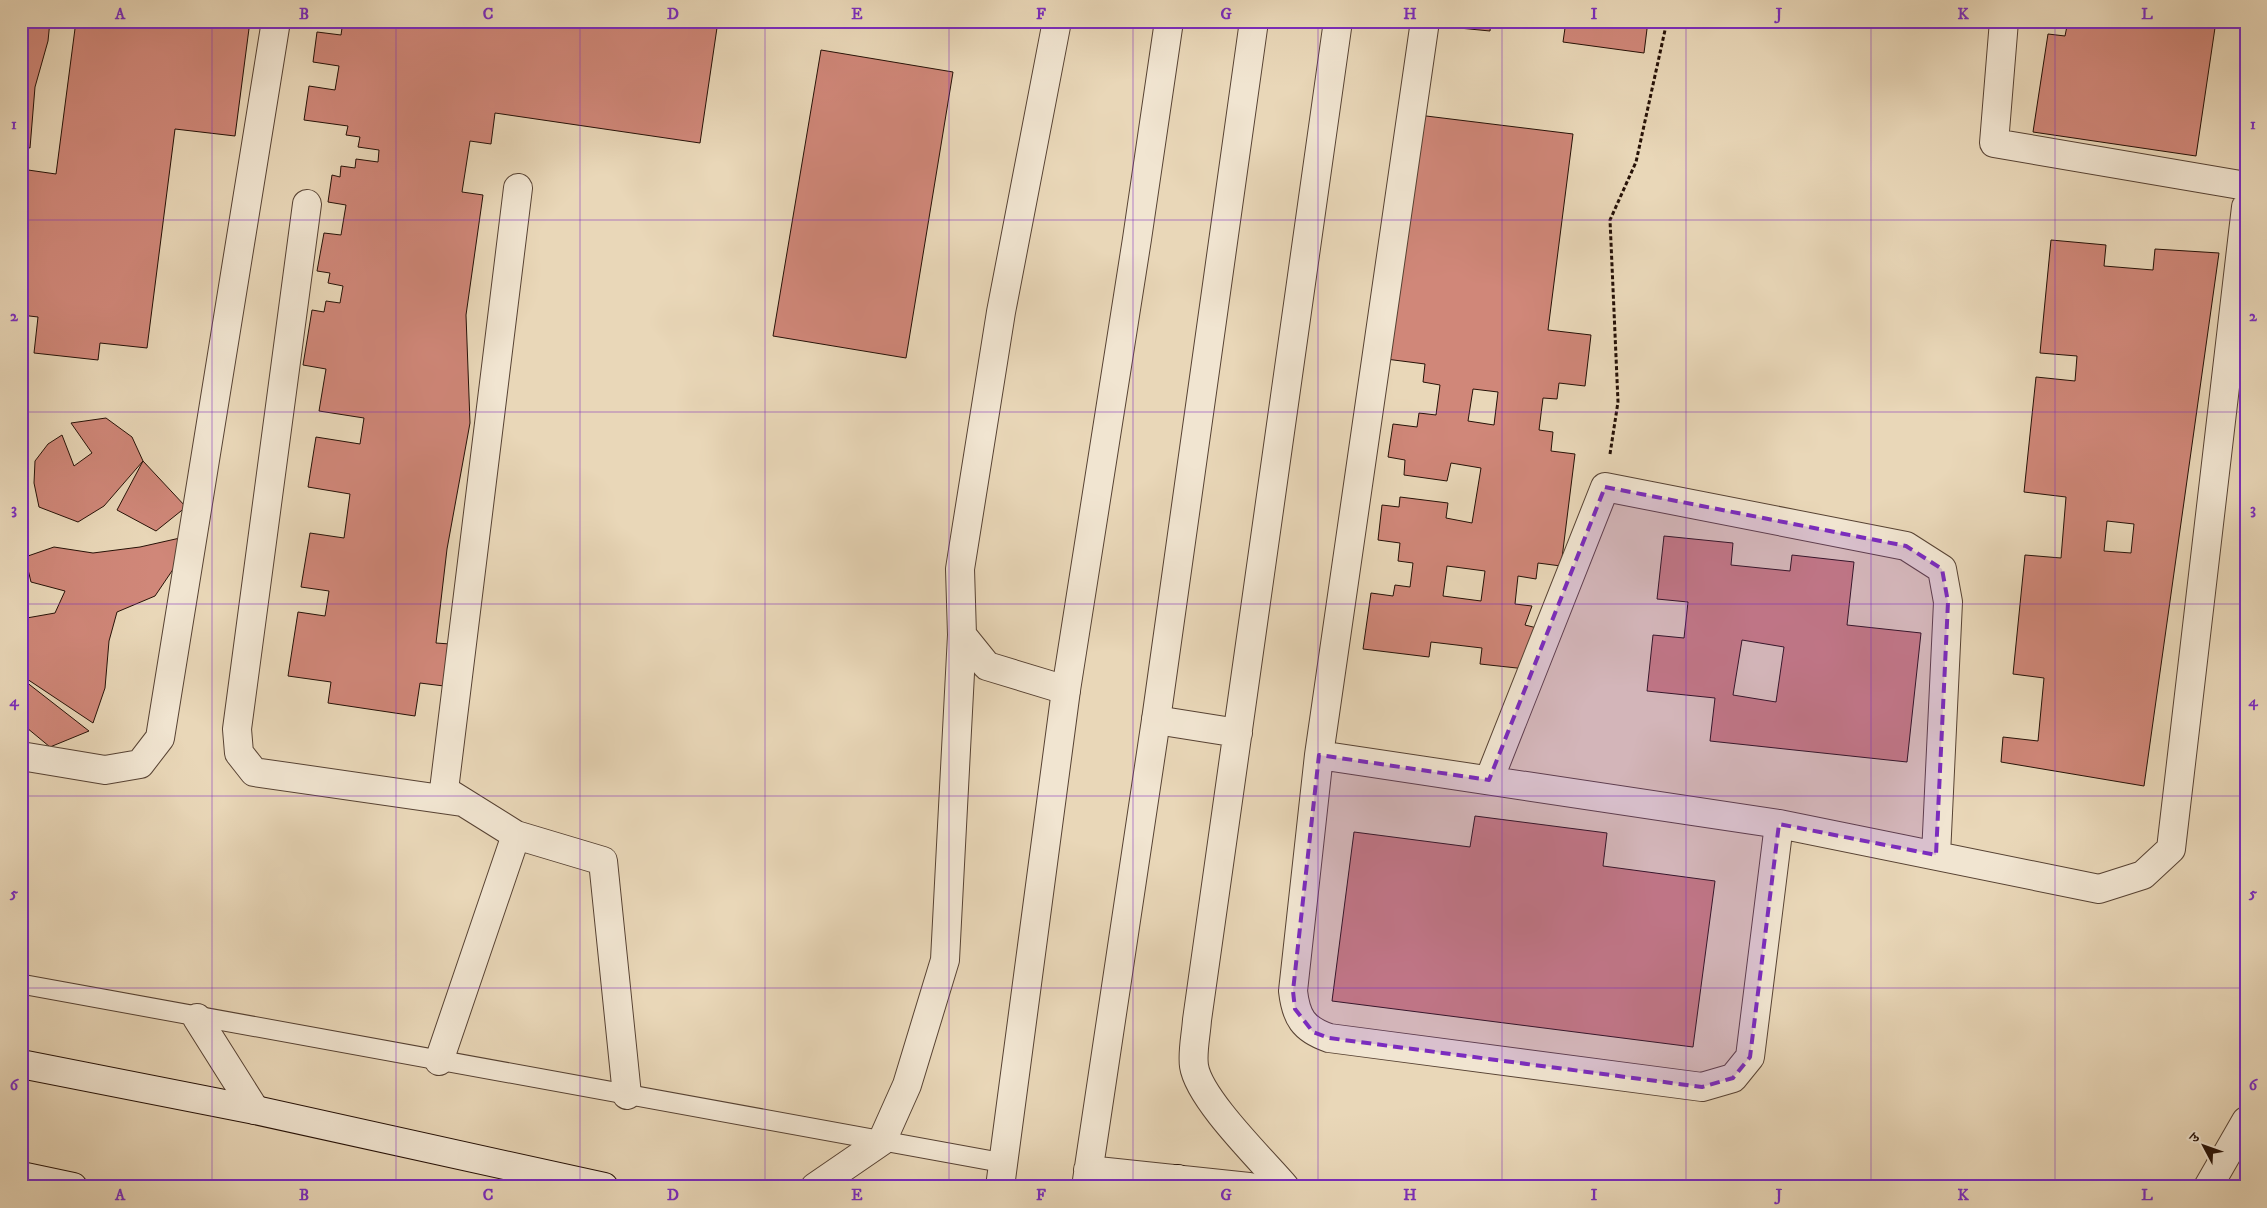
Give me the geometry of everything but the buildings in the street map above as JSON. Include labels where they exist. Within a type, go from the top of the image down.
[{"type":"street","points":[[21,756],[105,770],[140,764],[160,738],[276,21]]},
{"type":"street","points":[[816,1187],[882,1141],[907,1085],[945,960],[962,635],[962,559],[1001,312],[1057,21]]},
{"type":"street","points":[[1002,1175],[1066,690],[1137,239],[1169,21]]},
{"type":"street","points":[[1249,1187],[1087,1178],[1156,720],[1254,21]]},
{"type":"street","points":[[1285,1187],[1213,1104],[1201,1088],[1194,1066],[1197,1020],[1338,21]]},
{"type":"street","points":[[1425,21],[1319,755],[1293,991],[1295,1009],[1313,1032],[1329,1038],[1702,1087],[1733,1078],[1750,1057],[1779,824]]},
{"type":"street","points":[[2004,21],[1994,143],[2246,186]]},
{"type":"street","points":[[518,188],[444,790],[516,835],[603,861],[627,1095]]},
{"type":"street","points":[[307,204],[237,729],[239,753],[254,772],[462,802]]},
{"type":"street","points":[[1319,755],[1779,824],[2099,889],[2143,875],[2171,849],[2246,207]]},
{"type":"street","points":[[1489,780],[1605,487],[1906,546],[1942,569],[1948,602],[1936,855]]},
{"type":"street","points":[[962,635],[987,666],[1066,690]]},
{"type":"street","points":[[1156,720],[1238,733]]},
{"type":"street","points":[[439,1061],[516,835]]},
{"type":"street","points":[[197,1018],[254,1110]]},
{"type":"street","points":[[21,1064],[254,1110],[604,1187]]},
{"type":"street","points":[[2208,1187],[2246,1121]]},
{"type":"street","points":[[21,1176],[73,1187]]},
{"type":"lane","points":[[21,984],[197,1018],[882,1141],[1002,1175]]},
{"type":"path","points":[[1605,487],[1618,402],[1610,220],[1636,162],[1667,21]]},
{"type":"highlighted area","points":[[1605,487],[1906,546],[1942,569],[1948,602],[1936,855],[1779,824],[1750,1057],[1733,1078],[1702,1087],[1329,1038],[1313,1032],[1295,1009],[1293,991],[1319,755],[1489,780]]}]
